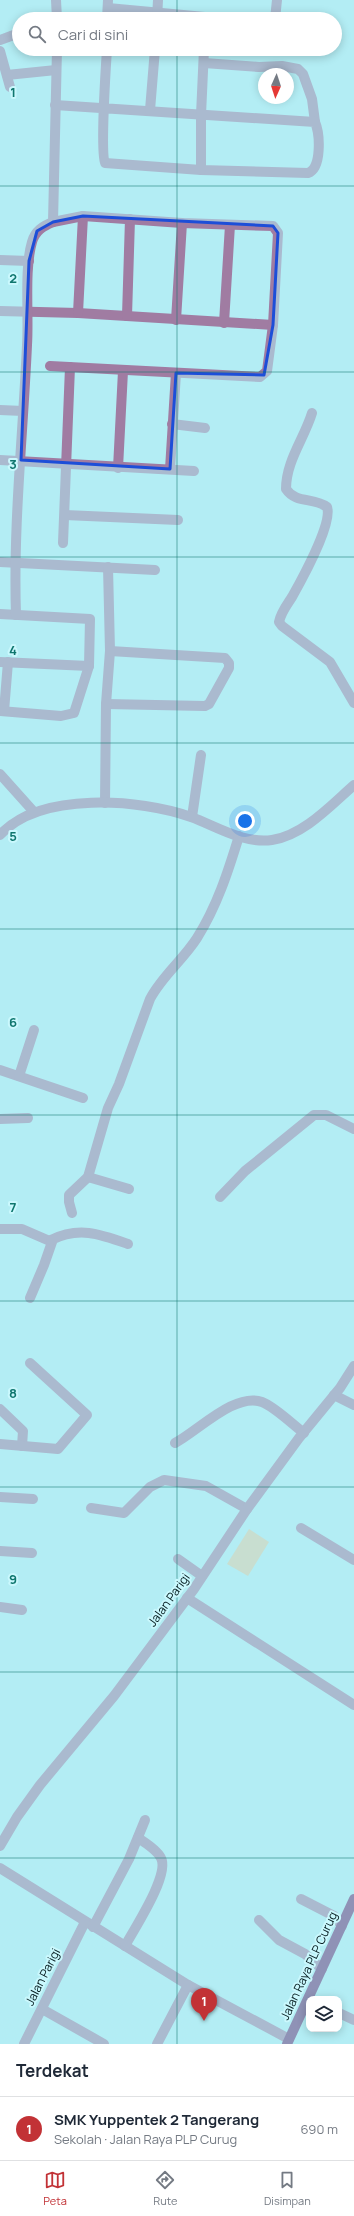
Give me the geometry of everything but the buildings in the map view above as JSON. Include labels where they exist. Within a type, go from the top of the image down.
[{"type":"main road","name":"Jalan Raya PLP Curug","points":[[311,1996],[354,1900]]},
{"type":"main road","name":"Jalan Raya PLP Curug","points":[[288,2041],[306,2006]]},
{"type":"street","points":[[56,0],[57,12]]},
{"type":"street","points":[[157,12],[158,0]]},
{"type":"street","points":[[276,12],[277,0]]},
{"type":"street","points":[[108,4],[141,12]]},
{"type":"street","points":[[0,40],[12,36]]},
{"type":"street","points":[[0,51],[10,87]]},
{"type":"street","points":[[53,222],[57,56]]},
{"type":"street","points":[[106,56],[103,158],[105,164],[200,170],[308,173],[313,171],[316,167],[318,128],[315,122],[303,74],[298,69],[282,66],[259,67],[204,63]]},
{"type":"street","points":[[150,110],[154,56]]},
{"type":"street","points":[[200,170],[200,115],[204,56]]},
{"type":"street","points":[[7,75],[56,70]]},
{"type":"street","points":[[55,105],[105,107],[200,115],[315,122]]},
{"type":"street","points":[[78,313],[83,216]]},
{"type":"street","points":[[16,615],[15,562],[29,312],[29,261],[32,242],[37,231],[53,222],[83,216],[182,223],[273,226],[277,229],[273,325],[267,371],[264,375],[260,377],[50,366]]},
{"type":"street","points":[[127,316],[130,219]]},
{"type":"street","points":[[176,320],[182,223]]},
{"type":"street","points":[[224,322],[230,225]]},
{"type":"street","points":[[0,260],[29,261]]},
{"type":"street","points":[[0,311],[78,313],[273,325]]},
{"type":"street","points":[[64,543],[68,464],[70,367]]},
{"type":"street","points":[[118,468],[123,371]]},
{"type":"street","points":[[170,469],[176,373]]},
{"type":"street","points":[[0,410],[23,411]]},
{"type":"street","points":[[312,413],[306,431],[292,458],[286,489],[296,498],[323,504],[327,507],[329,518],[309,563],[284,609],[280,622],[282,626],[330,662],[354,703]]},
{"type":"street","points":[[172,424],[205,428]]},
{"type":"street","points":[[0,460],[21,460],[118,468],[194,471]]},
{"type":"street","points":[[65,515],[178,520]]},
{"type":"street","points":[[0,562],[155,570]]},
{"type":"street","points":[[105,803],[106,704],[110,651],[108,567]]},
{"type":"street","points":[[0,614],[90,619],[89,666],[74,713],[61,716],[2,711],[4,662],[89,666]]},
{"type":"street","points":[[106,704],[205,706],[209,704],[229,668],[229,663],[225,658],[110,651]]},
{"type":"street","points":[[192,817],[201,755]]},
{"type":"street","points":[[0,774],[34,812]]},
{"type":"street","points":[[0,835],[19,820],[34,812],[64,806],[105,803],[171,811],[192,817],[239,836],[272,840],[298,830],[354,785]]},
{"type":"street","points":[[72,1213],[69,1195],[88,1177],[108,1108],[119,1084],[150,999],[156,988],[196,939],[215,906],[239,836]]},
{"type":"street","points":[[19,1076],[34,1030]]},
{"type":"street","points":[[0,1070],[83,1098]]},
{"type":"street","points":[[220,1197],[245,1171],[314,1115],[326,1115],[354,1130]]},
{"type":"street","points":[[0,1119],[28,1118]]},
{"type":"street","points":[[88,1177],[129,1189]]},
{"type":"street","points":[[0,1229],[16,1228],[51,1240],[69,1232],[89,1232],[128,1244]]},
{"type":"street","points":[[30,1298],[51,1249],[51,1240]]},
{"type":"street","points":[[0,1444],[58,1449],[87,1415],[30,1363]]},
{"type":"street","name":"Jalan Parigi","points":[[0,1846],[17,1817],[40,1785],[114,1696],[187,1598],[247,1509],[334,1395],[354,1366]]},
{"type":"street","points":[[334,1395],[354,1405]]},
{"type":"street","points":[[176,1443],[226,1409],[252,1400],[268,1405],[304,1433]]},
{"type":"street","points":[[0,1409],[23,1431],[22,1446]]},
{"type":"street","points":[[90,1508],[124,1513],[150,1487],[164,1480],[206,1486],[247,1509]]},
{"type":"street","points":[[0,1497],[33,1499]]},
{"type":"street","points":[[301,1528],[354,1560]]},
{"type":"street","points":[[0,1551],[32,1553]]},
{"type":"street","points":[[178,1559],[202,1576]]},
{"type":"street","points":[[187,1598],[354,1705]]},
{"type":"street","points":[[0,1607],[22,1610]]},
{"type":"street","name":"Jalan Parigi","points":[[24,2044],[138,1838],[145,1820]]},
{"type":"street","points":[[126,1946],[154,1896],[163,1874],[161,1858],[149,1845],[138,1838]]},
{"type":"street","points":[[0,1868],[89,1925],[126,1946],[188,1985],[288,2041]]},
{"type":"street","points":[[301,1899],[334,1916],[342,1926]]},
{"type":"street","points":[[259,1920],[279,1940],[305,1954],[322,1969]]},
{"type":"street","points":[[157,2044],[188,1985]]},
{"type":"street","points":[[42,2009],[104,2044]]},
{"type":"street","points":[[342,2014],[354,2020]]},
{"type":"highlighted area","points":[[83,216],[273,226],[278,233],[273,325],[264,375],[176,373],[170,469],[21,460],[29,261],[37,231],[53,222]]},
{"type":"shaded area","points":[[249,1529],[269,1542],[248,1576],[227,1564]]},
{"type":"place","name":"SMK Yuppentek 2 Tangerang","points":[[204,2021]]}]
